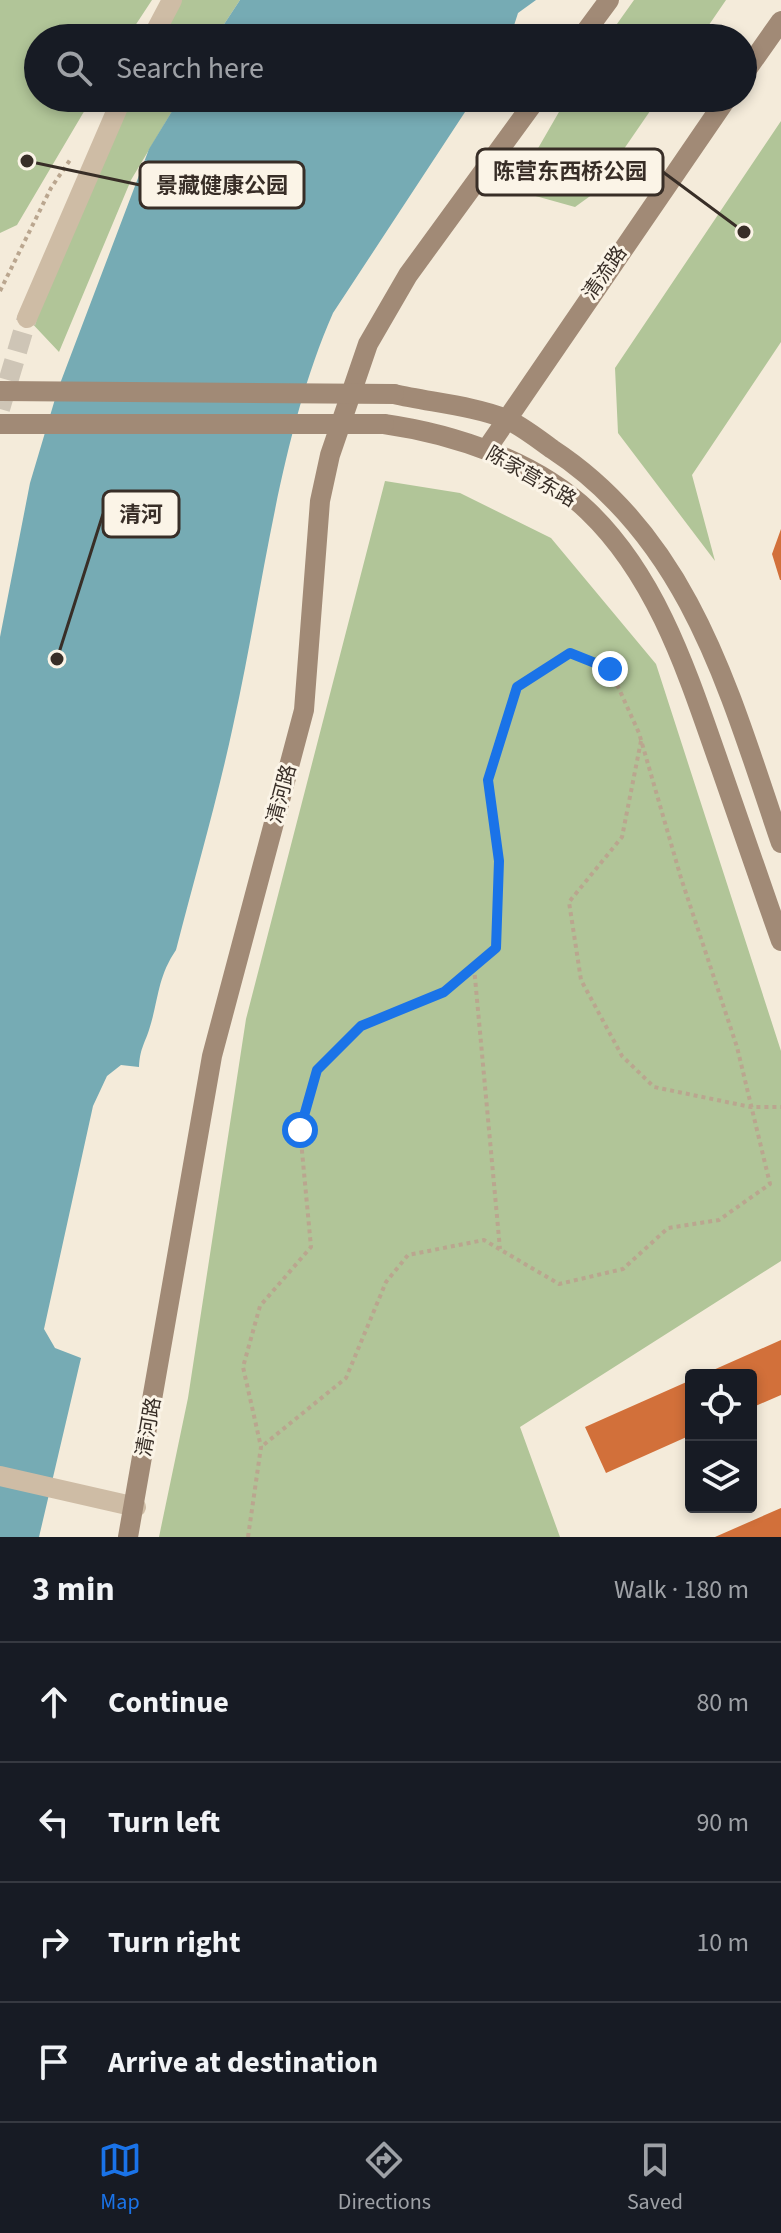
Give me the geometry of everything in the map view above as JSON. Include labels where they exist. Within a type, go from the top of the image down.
[{"type":"street","points":[[159,24],[172,0]]},
{"type":"street","points":[[591,24],[609,0]]},
{"type":"street","points":[[757,55],[781,21]]},
{"type":"street","points":[[27,318],[116,112]]},
{"type":"street","name":"清河路","points":[[128,1537],[136,1507],[212,1056],[304,710],[320,501],[330,455],[376,330],[408,275],[527,112]]},
{"type":"street","name":"清流路","points":[[486,450],[717,112]]},
{"type":"street","name":"陈家营东路","points":[[0,391],[394,394],[507,419],[590,474],[652,540],[681,587],[720,665],[781,843]]},
{"type":"street","name":"陈家营东路","points":[[0,424],[384,424],[436,432],[486,450],[555,486],[587,510],[615,541],[647,590],[682,659],[781,941]]},
{"type":"street","points":[[0,1476],[136,1507]]},
{"type":"path","points":[[0,291],[51,188],[73,154]]},
{"type":"path","points":[[248,1537],[261,1447],[243,1367],[260,1306],[311,1247],[300,1130],[317,1070],[361,1026],[444,992],[496,948],[499,861],[488,780],[517,687],[570,653],[610,669],[641,739],[681,878],[737,1047],[770,1184],[719,1220],[668,1228],[623,1269],[559,1284],[484,1240],[408,1255],[386,1282],[346,1378],[261,1447]]},
{"type":"path","points":[[641,739],[622,837],[569,902],[581,980],[622,1056],[654,1087],[751,1107],[781,1107]]},
{"type":"path","points":[[474,967],[500,1249]]},
{"type":"green space","points":[[0,0],[152,0],[136,24],[24,24],[24,112],[84,112],[17,225],[0,233]]},
{"type":"green space","points":[[172,0],[240,0],[224,24],[159,24]]},
{"type":"green space","points":[[634,0],[726,0],[710,24],[617,24]]},
{"type":"green space","points":[[116,112],[172,112],[131,180],[59,352],[27,318]]},
{"type":"green space","points":[[559,112],[649,112],[593,194],[575,207],[514,190]]},
{"type":"green space","points":[[781,121],[781,342],[692,475],[715,561],[618,433],[615,368]]},
{"type":"green space","points":[[385,481],[460,493],[551,538],[656,664],[781,1051],[781,1261],[520,1427],[560,1537],[159,1537],[188,1398],[246,1019]]},
{"type":"water","points":[[240,0],[536,0],[518,13],[514,24],[224,24]]},
{"type":"water","points":[[171,112],[465,112],[333,313],[314,361],[285,464],[227,754],[176,950],[162,979],[139,1067],[121,1065],[107,1076],[93,1106],[44,1329],[55,1348],[81,1358],[39,1537],[0,1537],[0,637],[30,483],[58,389],[149,149]]},
{"type":"building","points":[[781,529],[781,580],[780,580],[772,554]]},
{"type":"building","points":[[781,1340],[781,1395],[757,1405],[757,1369],[716,1369]]},
{"type":"building","points":[[685,1383],[685,1438],[606,1473],[585,1427]]},
{"type":"building","points":[[781,1508],[781,1537],[715,1537]]},
{"type":"tunnel","points":[[0,409],[27,318]]},
{"type":"place","name":"景藏健康公园","points":[[27,161]]},
{"type":"place","name":"陈营东西桥公园","points":[[744,232]]},
{"type":"place","name":"清河","points":[[57,659]]},
{"type":"route","points":[[300,1130],[317,1070],[361,1026],[444,992],[496,948],[499,861],[488,780],[517,687],[570,653],[610,669]]}]
